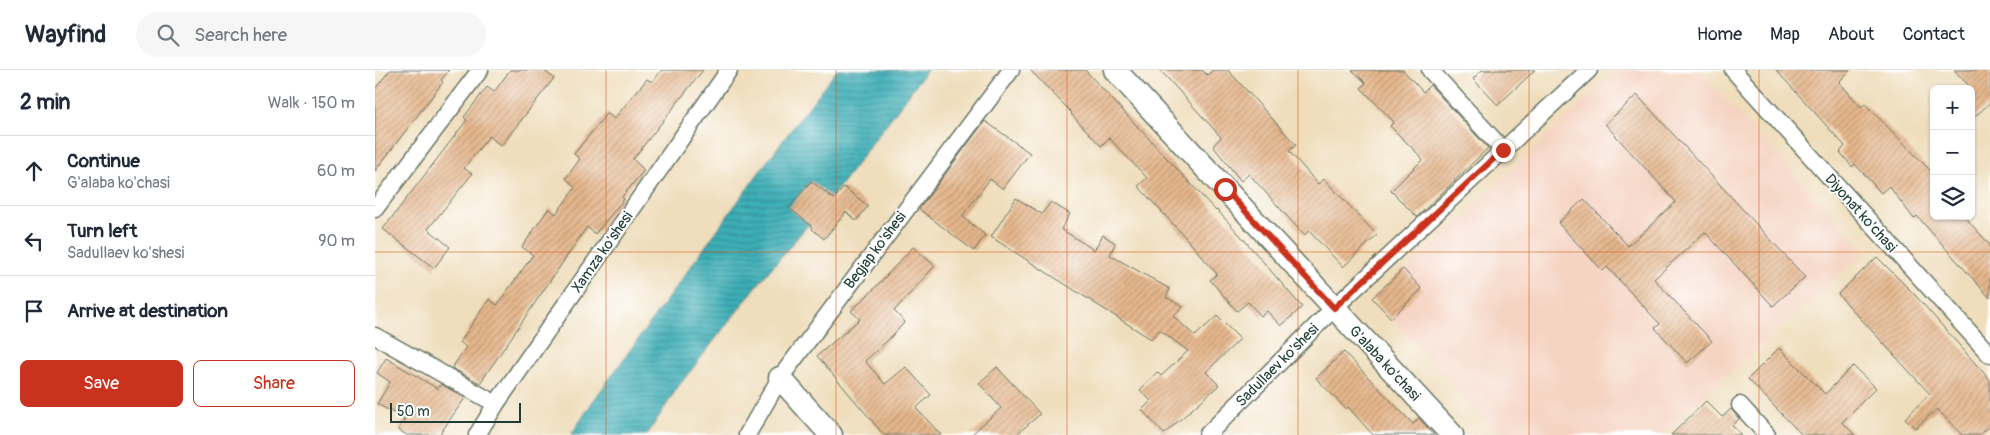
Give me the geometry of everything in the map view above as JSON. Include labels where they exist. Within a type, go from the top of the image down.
[{"type":"street","points":[[375,209],[480,70]]},
{"type":"street","name":"Xamza ko'shesi","points":[[477,435],[496,404],[729,70]]},
{"type":"street","name":"Begjap ko'shesi","points":[[747,435],[780,378],[1011,70]]},
{"type":"street","name":"G'alaba ko'chasi","points":[[1115,70],[1452,435]]},
{"type":"street","points":[[1430,70],[1503,150]]},
{"type":"street","name":"Sadullaev ko'shesi","points":[[1207,435],[1334,308],[1589,70]]},
{"type":"street","name":"Diyonat ko'chasi","points":[[1733,70],[1990,355]]},
{"type":"street","points":[[375,336],[496,404]]},
{"type":"street","points":[[780,378],[831,435]]},
{"type":"street","points":[[1740,405],[1767,435]]},
{"type":"shaded area","points":[[1616,70],[1698,70],[1866,252],[1661,435],[1499,435],[1374,301]]},
{"type":"water","points":[[837,70],[927,70],[831,198],[764,277],[678,387],[647,435],[571,435],[591,404],[765,164]]},
{"type":"building","points":[[390,70],[449,70],[441,80],[443,82],[375,171],[375,89]]},
{"type":"building","points":[[510,70],[543,70],[554,78],[501,146],[489,136],[464,168],[472,174],[428,229],[450,247],[434,268],[383,229],[467,120],[464,117],[487,87],[494,92]]},
{"type":"building","points":[[662,70],[703,70],[633,159],[644,170],[622,197],[624,199],[595,234],[587,227],[480,383],[452,368],[466,347],[460,342],[489,299],[497,305],[533,255],[522,247],[549,208],[556,214],[575,188],[566,178],[580,159],[574,154],[607,113],[614,119],[647,79],[652,82]]},
{"type":"building","points":[[1030,70],[1085,70],[1240,235],[1302,307],[1281,326],[1267,311],[1261,316],[1248,302],[1237,311],[1210,280],[1217,274],[1138,186],[1147,178],[1109,138],[1101,146]]},
{"type":"building","points":[[1160,70],[1202,70],[1207,75],[1213,70],[1228,70],[1296,145],[1289,151],[1318,184],[1324,179],[1377,235],[1343,267],[1309,231],[1304,235],[1249,174],[1241,181],[1213,146],[1221,137]]},
{"type":"building","points":[[1352,70],[1403,70],[1423,92],[1430,85],[1488,148],[1417,217],[1391,191],[1423,159],[1390,126],[1394,122],[1361,88],[1366,83]]},
{"type":"building","points":[[1482,70],[1535,70],[1498,105],[1473,79]]},
{"type":"building","points":[[1776,70],[1850,70],[1839,82],[1861,107],[1865,104],[1930,170],[1930,220],[1968,220],[1990,245],[1990,298],[1917,216],[1914,219],[1889,186],[1881,193],[1855,164],[1852,167],[1840,152],[1845,146]]},
{"type":"building","points":[[1954,70],[1990,70],[1990,103],[1975,116],[1975,85],[1968,85]]},
{"type":"building","points":[[1637,95],[1805,277],[1773,306],[1705,232],[1654,279],[1712,341],[1687,363],[1655,328],[1660,324],[1607,267],[1603,271],[1558,223],[1584,199],[1628,246],[1676,202],[1605,124]]},
{"type":"building","points":[[985,121],[1030,153],[1003,189],[990,179],[962,216],[985,235],[974,251],[919,209]]},
{"type":"building","points":[[811,181],[834,199],[844,187],[868,206],[856,221],[846,212],[824,239],[812,229],[813,227],[789,208]]},
{"type":"building","points":[[1016,198],[1042,214],[1051,202],[1070,214],[1061,229],[1094,250],[1103,235],[1115,243],[1110,255],[1170,289],[1166,297],[1183,307],[1173,316],[1195,336],[1217,316],[1240,339],[1206,372],[1219,385],[1164,434],[1142,410],[1151,401],[1140,390],[1157,372],[1161,376],[1188,351],[1160,330],[1151,339],[991,237]]},
{"type":"building","points":[[913,247],[935,266],[894,311],[905,322],[865,361],[885,384],[906,367],[931,395],[916,408],[941,435],[884,435],[817,356],[860,319],[851,311]]},
{"type":"building","points":[[1877,257],[1915,295],[1990,380],[1990,425],[1979,435],[1962,435],[1937,409],[1915,428],[1905,418],[1930,394],[1838,294]]},
{"type":"building","points":[[1403,269],[1422,289],[1391,318],[1372,298]]},
{"type":"building","points":[[1779,348],[1825,394],[1853,366],[1876,388],[1842,422],[1855,435],[1802,435],[1748,379]]},
{"type":"building","points":[[1344,352],[1413,424],[1419,418],[1434,435],[1373,435],[1348,407],[1346,409],[1316,378]]},
{"type":"building","points":[[386,358],[438,389],[441,384],[465,398],[439,435],[407,435],[398,430],[405,419],[377,404],[390,382],[377,373]]},
{"type":"building","points":[[997,367],[1040,414],[1016,435],[971,435],[1001,408],[979,383]]},
{"type":"building","points":[[1706,401],[1722,417],[1731,409],[1739,419],[1732,425],[1741,435],[1671,435]]},
{"type":"route","points":[[1225,189],[1334,308],[1503,150]]}]
